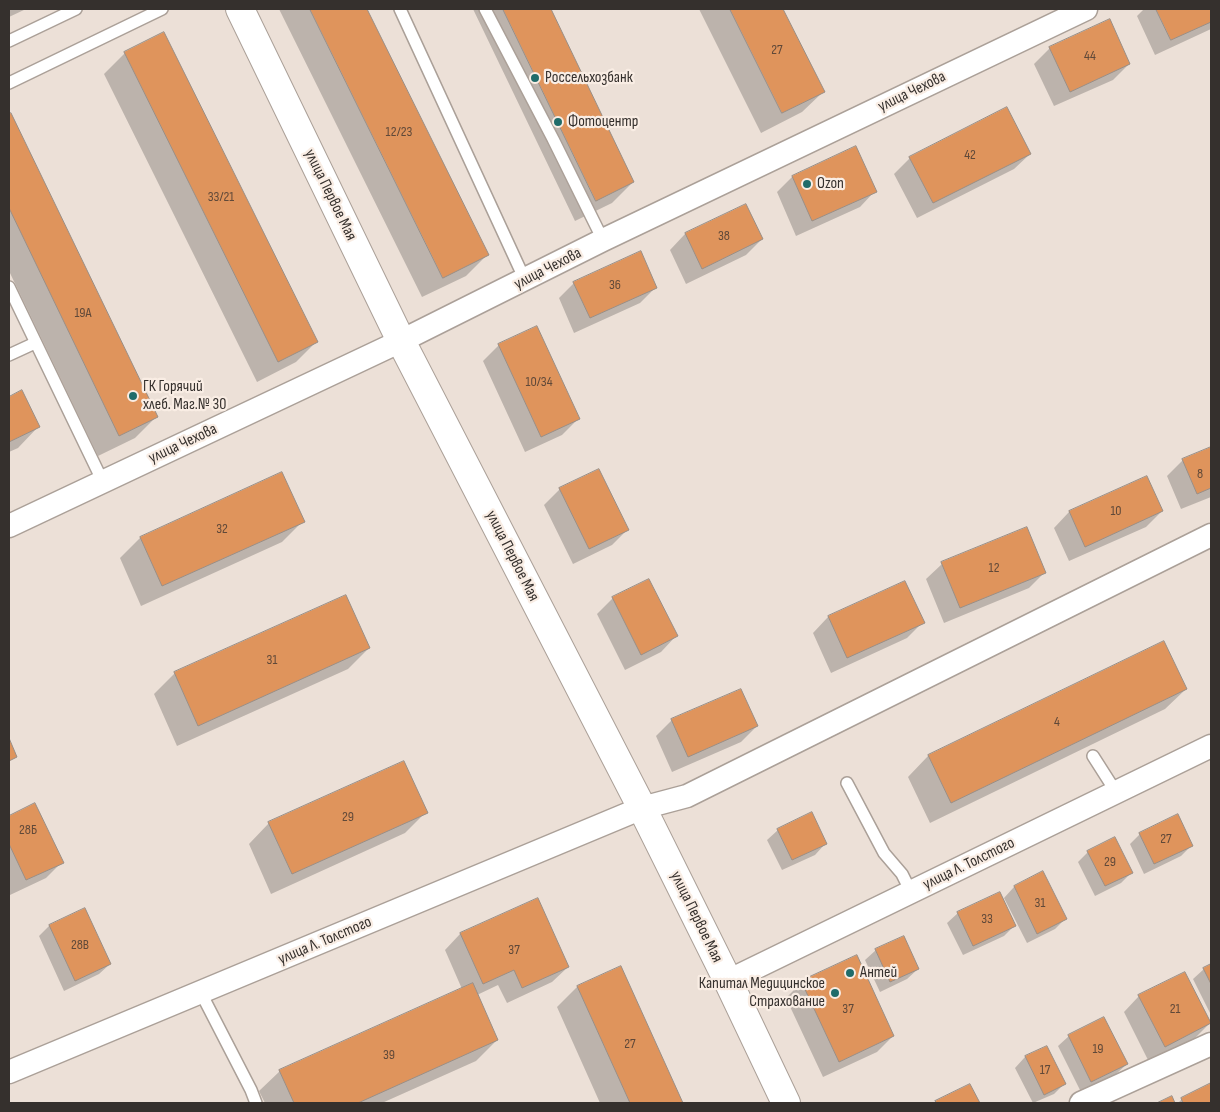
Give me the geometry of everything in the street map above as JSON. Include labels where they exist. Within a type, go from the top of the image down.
[{"type":"street","name":"улица Первое Мая","points":[[240,9],[401,341],[642,808],[786,1103]]},
{"type":"street","name":"улица Чехова","points":[[9,526],[401,341],[603,240],[1086,9]]},
{"type":"street","name":"улица Л. Толстого","points":[[9,1072],[642,808],[688,796],[1211,535]]},
{"type":"street","name":"улица Л. Толстого","points":[[728,981],[1211,746]]},
{"type":"street","points":[[1081,1103],[1211,1044]]},
{"type":"lane","points":[[9,41],[76,9]]},
{"type":"lane","points":[[9,84],[162,9]]},
{"type":"lane","points":[[400,9],[525,280]]},
{"type":"lane","points":[[486,9],[603,240]]},
{"type":"lane","points":[[9,288],[103,482]]},
{"type":"lane","points":[[9,355],[35,343]]},
{"type":"lane","points":[[1093,756],[1116,792]]},
{"type":"lane","points":[[847,782],[884,853],[902,874],[911,892]]},
{"type":"lane","points":[[201,993],[252,1090],[256,1103]]},
{"type":"building","points":[[310,9],[367,9],[489,255],[443,278]]},
{"type":"building","points":[[503,9],[551,9],[634,182],[596,201]]},
{"type":"building","points":[[730,9],[783,9],[825,92],[782,113]]},
{"type":"building","points":[[1156,9],[1211,9],[1211,22],[1171,40]]},
{"type":"building","points":[[1110,19],[1130,64],[1070,92],[1049,47]]},
{"type":"building","points":[[164,32],[318,342],[278,362],[124,52]]},
{"type":"building","points":[[1007,107],[1031,154],[933,203],[909,157]]},
{"type":"building","points":[[11,113],[158,417],[119,436],[9,208],[9,114]]},
{"type":"building","points":[[856,146],[877,192],[812,221],[792,176]]},
{"type":"building","points":[[746,204],[763,239],[702,269],[685,233]]},
{"type":"building","points":[[641,251],[657,288],[590,318],[573,282]]},
{"type":"building","points":[[537,326],[580,419],[541,437],[498,344]]},
{"type":"building","points":[[22,390],[40,427],[9,442],[9,397]]},
{"type":"building","points":[[1211,447],[1211,488],[1197,494],[1182,459]]},
{"type":"building","points":[[599,469],[629,530],[589,549],[559,488]]},
{"type":"building","points":[[282,472],[305,522],[162,586],[140,537]]},
{"type":"building","points":[[1147,476],[1163,511],[1085,547],[1069,511]]},
{"type":"building","points":[[1027,527],[1046,573],[960,608],[941,562]]},
{"type":"building","points":[[649,579],[678,636],[641,655],[612,597]]},
{"type":"building","points":[[905,581],[925,623],[847,658],[828,616]]},
{"type":"building","points":[[346,595],[370,648],[198,726],[174,672]]},
{"type":"building","points":[[1164,641],[1187,689],[951,803],[928,755]]},
{"type":"building","points":[[741,689],[758,726],[688,757],[671,719]]},
{"type":"building","points":[[9,738],[17,757],[9,761]]},
{"type":"building","points":[[404,761],[428,813],[292,874],[268,822]]},
{"type":"building","points":[[35,803],[64,863],[26,880],[9,844],[9,816]]},
{"type":"building","points":[[812,812],[827,844],[792,860],[777,829]]},
{"type":"building","points":[[1178,814],[1193,846],[1154,864],[1139,833]]},
{"type":"building","points":[[1115,837],[1133,873],[1105,886],[1087,851]]},
{"type":"building","points":[[1043,871],[1067,919],[1037,934],[1014,886]]},
{"type":"building","points":[[1000,892],[1016,926],[973,946],[957,912]]},
{"type":"building","points":[[538,898],[569,967],[522,988],[514,970],[483,984],[460,933]]},
{"type":"building","points":[[85,908],[111,964],[75,981],[49,925]]},
{"type":"building","points":[[904,936],[919,969],[890,982],[875,949]]},
{"type":"building","points":[[857,955],[894,1036],[839,1062],[801,981]]},
{"type":"building","points":[[1211,964],[1211,984],[1203,968]]},
{"type":"building","points":[[621,966],[683,1103],[630,1103],[577,986]]},
{"type":"building","points":[[1185,972],[1211,1023],[1165,1047],[1138,995]]},
{"type":"building","points":[[473,983],[498,1040],[358,1103],[294,1103],[279,1070]]},
{"type":"building","points":[[1104,1017],[1128,1064],[1091,1082],[1068,1035]]},
{"type":"building","points":[[1047,1046],[1066,1084],[1044,1095],[1025,1056]]},
{"type":"building","points":[[1211,1083],[1211,1103],[1183,1103],[1181,1098]]},
{"type":"building","points":[[970,1084],[980,1103],[937,1103],[935,1101]]},
{"type":"building","points":[[1172,1096],[1175,1103],[1157,1103]]},
{"type":"place","name":"Россельхозбанк","points":[[535,78]]},
{"type":"place","name":"Фотоцентр","points":[[558,122]]},
{"type":"place","name":"Ozon","points":[[807,184]]},
{"type":"place","name":"ГК Горячий хлеб. Маг.№ 30","points":[[133,396]]},
{"type":"place","name":"Антей","points":[[850,973]]},
{"type":"place","name":"Капитал Медицинское Страхование","points":[[835,993]]}]
